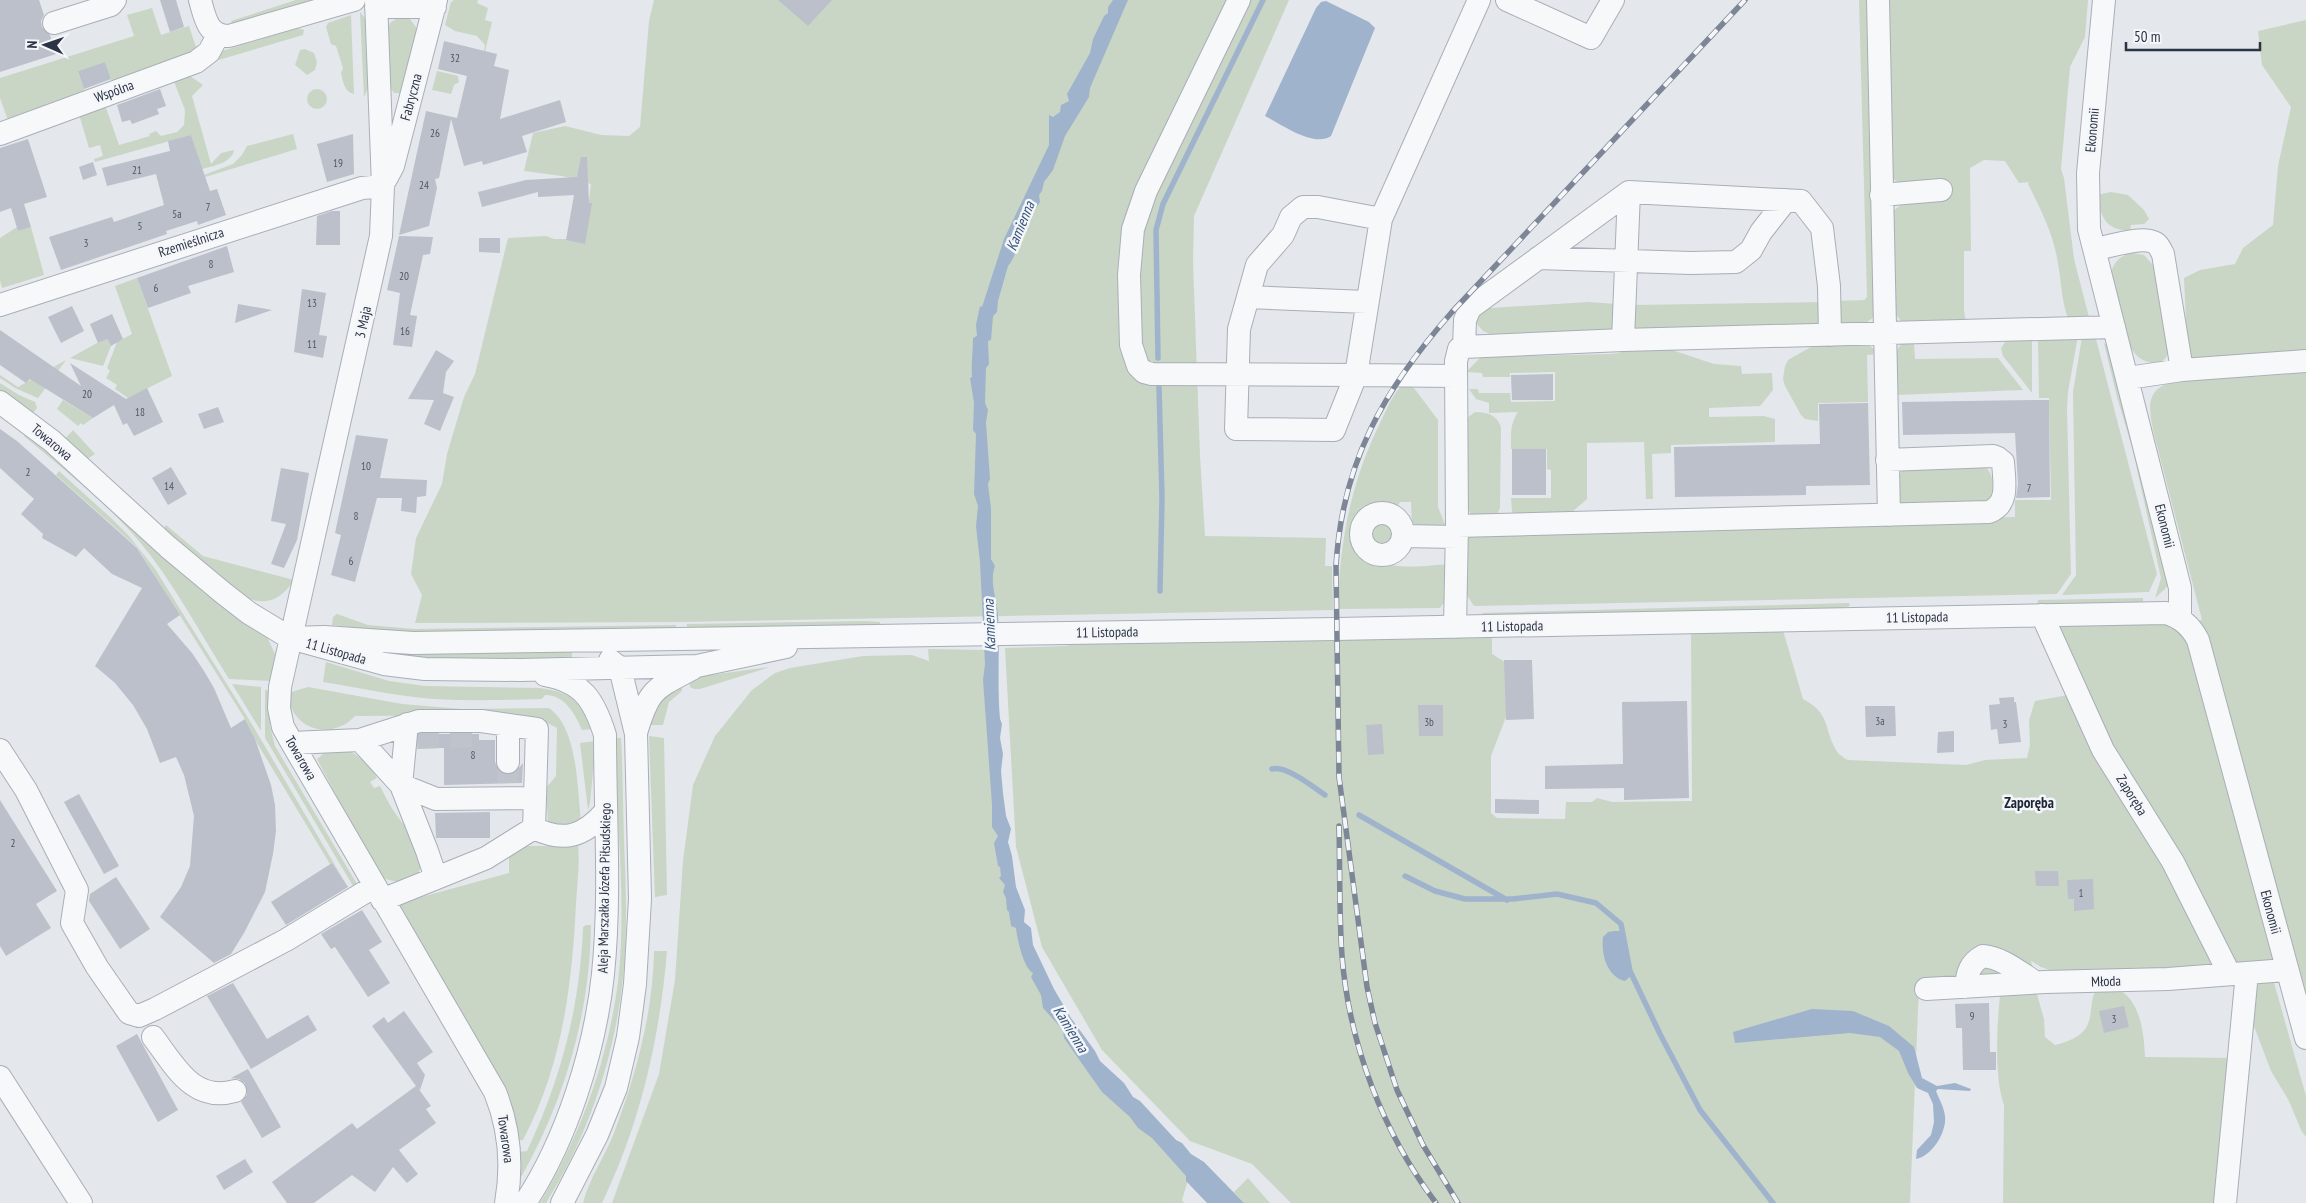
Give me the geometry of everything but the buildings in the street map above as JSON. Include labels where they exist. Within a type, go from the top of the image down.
[{"type":"street","points":[[54,23],[111,5],[115,0]]},
{"type":"street","points":[[200,0],[209,27],[218,35],[236,36],[354,0]]},
{"type":"street","points":[[1239,0],[1142,200],[1133,229],[1129,276],[1131,345],[1138,366],[1144,372],[1152,374],[1456,376]]},
{"type":"street","points":[[1381,220],[1318,207],[1303,207],[1291,217],[1283,235],[1257,265],[1239,329],[1236,429],[1334,430],[1356,375],[1366,302],[1381,220],[1479,0]]},
{"type":"street","points":[[1507,0],[1591,38],[1613,0]]},
{"type":"street","points":[[1878,0],[1889,515]]},
{"type":"street","name":"Ekonomii","points":[[2104,0],[2088,173],[2088,213],[2095,249],[2180,588],[2180,618],[2193,631],[2198,640],[2306,1038]]},
{"type":"street","name":"Fabryczna","points":[[376,4],[436,3],[393,166],[383,186]]},
{"type":"street","name":"3 Maja","points":[[290,638],[340,427],[381,236],[383,186],[376,4]]},
{"type":"street","name":"Wspólna","points":[[0,134],[204,67],[218,35]]},
{"type":"street","name":"Rzemieślnicza","points":[[0,305],[362,188],[383,186]]},
{"type":"street","points":[[1881,195],[1941,190]]},
{"type":"street","points":[[1623,340],[1629,192]]},
{"type":"street","points":[[1464,347],[1465,320],[1470,308],[1629,192],[1800,201],[1822,228],[1829,286],[1830,335]]},
{"type":"street","points":[[1538,258],[1736,262],[1751,250],[1761,232],[1786,200]]},
{"type":"street","points":[[2095,249],[2143,240],[2152,241],[2158,245],[2163,254],[2182,370]]},
{"type":"street","points":[[1248,297],[1366,302]]},
{"type":"street","points":[[1455,627],[1457,532],[1456,376],[1457,354],[1464,347],[1623,340],[2114,327]]},
{"type":"street","points":[[2128,378],[2182,370],[2306,361]]},
{"type":"street","name":"Towarowa","points":[[0,402],[52,441],[168,547],[222,592],[249,613],[290,638],[280,686],[279,708],[284,726],[292,743],[486,1076],[502,1111],[507,1128],[510,1162],[506,1203]]},
{"type":"street","points":[[1403,536],[1457,532],[1989,512],[1997,509],[2004,498],[2003,462],[1993,456],[1887,460]]},
{"type":"street","name":"11 Listopada","points":[[290,638],[324,637],[414,643],[1455,627],[2156,612],[2180,618]]},
{"type":"street","name":"Zaporęba","points":[[2042,615],[2103,750],[2173,862],[2238,973]]},
{"type":"street","name":"11 Listopada","points":[[290,638],[384,664],[425,669],[520,670],[697,666],[844,637]]},
{"type":"street","points":[[605,735],[609,701],[620,668],[647,651],[674,639]]},
{"type":"street","points":[[562,1203],[597,1135],[616,1088],[628,1037],[639,938],[636,734],[620,668],[601,653],[574,641]]},
{"type":"street","points":[[636,734],[644,705],[651,694],[660,686],[697,666]]},
{"type":"street","name":"Aleja Marszałka Józefa Piłsudskiego","points":[[520,670],[559,678],[571,683],[591,699],[598,712],[605,735],[605,934],[603,975],[593,1030],[581,1079],[568,1115],[540,1178],[525,1203]]},
{"type":"street","points":[[401,785],[410,733],[419,721],[481,721],[537,729],[513,786]]},
{"type":"street","points":[[479,736],[490,736],[516,726]]},
{"type":"street","points":[[516,726],[513,786],[534,828],[550,836],[566,836],[584,830],[605,812]]},
{"type":"street","points":[[292,743],[360,740],[410,733]]},
{"type":"street","points":[[360,740],[401,785],[436,878]]},
{"type":"street","points":[[0,750],[26,790],[77,890],[72,923],[97,967],[125,1010],[134,1016],[144,1015],[156,1009],[379,893],[436,878],[486,858],[534,828]]},
{"type":"street","points":[[401,785],[436,800],[513,786]]},
{"type":"street","points":[[1966,987],[1967,974],[1971,965],[1983,956],[2004,962],[2035,982]]},
{"type":"street","name":"Młoda","points":[[1926,989],[2035,982],[2168,979],[2286,970]]},
{"type":"street","points":[[2225,1203],[2238,973]]},
{"type":"street","points":[[153,1037],[184,1076],[198,1089],[209,1094],[222,1095],[235,1091]]},
{"type":"street","points":[[0,1077],[81,1203]]},
{"type":"green space","points":[[296,0],[314,0],[233,26],[231,21]]},
{"type":"green space","points":[[454,0],[478,0],[477,3],[488,8],[485,20],[492,22],[479,77],[485,45],[477,36],[455,31],[445,25],[451,2]]},
{"type":"green space","points":[[654,0],[1289,0],[1194,216],[1193,262],[1205,536],[1326,538],[1325,566],[1332,566],[1333,610],[680,622],[415,623],[422,595],[411,574],[416,538],[442,484],[447,454],[464,397],[475,374],[508,238],[546,236],[554,239],[581,239],[585,234],[591,184],[562,176],[524,171],[533,133],[565,126],[601,135],[629,136],[640,127],[649,21]]},
{"type":"green space","points":[[1859,0],[2088,0],[2085,37],[2070,67],[2061,169],[2064,178],[2074,259],[2089,317],[2069,321],[2063,299],[2056,253],[2042,213],[2028,184],[2029,182],[2019,183],[2005,161],[1984,160],[1970,168],[1971,251],[1964,251],[1964,311],[1966,323],[1902,322],[1896,315],[1887,217],[1907,199],[1941,180],[1898,182],[1888,176],[1874,317],[1863,325],[1844,324],[1841,321],[1837,301],[1864,300],[1867,297]]},
{"type":"green space","points":[[152,8],[161,35],[189,26],[197,50],[113,85],[105,62],[78,71],[86,95],[9,123],[0,98],[0,78],[134,36],[127,15]]},
{"type":"green space","points":[[360,12],[365,18],[368,88],[364,97]]},
{"type":"green space","points":[[351,15],[354,94],[344,86],[341,73],[343,68],[336,46],[331,44],[326,27],[328,23]]},
{"type":"green space","points":[[399,17],[410,19],[418,30],[401,93],[394,93],[390,87],[388,30],[390,23]]},
{"type":"green space","points":[[2306,20],[2306,357],[2188,363],[2184,278],[2200,270],[2235,264],[2243,248],[2273,225],[2278,166],[2291,107],[2262,65],[2258,31]]},
{"type":"green space","points":[[298,28],[304,30],[303,35],[215,61],[215,53]]},
{"type":"green space","points":[[305,49],[314,53],[317,62],[315,70],[307,75],[295,65],[300,50]]},
{"type":"green space","points":[[437,71],[458,76],[459,82],[454,85],[451,94],[432,90]]},
{"type":"green space","points":[[190,76],[203,85],[192,96],[211,164],[221,153],[234,150],[230,158],[202,169],[191,135],[95,162],[94,159],[103,156],[100,145],[89,148],[78,111],[104,102],[119,145],[150,136],[149,134],[156,131],[161,136],[177,132],[184,125],[185,110],[173,79]]},
{"type":"green space","points":[[317,89],[324,92],[327,99],[324,106],[317,109],[310,106],[307,99],[310,92]]},
{"type":"green space","points":[[293,134],[297,149],[205,177],[204,175],[233,164],[242,155],[247,146]]},
{"type":"green space","points":[[2111,192],[2128,195],[2144,210],[2149,219],[2144,224],[2131,225],[2130,230],[2122,230],[2110,225],[2102,215],[2097,195]]},
{"type":"green space","points":[[17,227],[18,231],[31,227],[44,275],[2,288],[0,280],[0,238]]},
{"type":"green space","points":[[2133,253],[2144,255],[2154,266],[2168,351],[2163,361],[2158,363],[2147,362],[2133,351],[2114,291],[2111,276],[2113,267],[2117,260],[2124,255]]},
{"type":"green space","points":[[137,278],[172,376],[128,398],[115,389],[117,385],[106,378],[110,371],[107,368],[117,342],[132,334],[115,286]]},
{"type":"green space","points":[[1588,302],[1617,304],[1613,331],[1490,334],[1483,331],[1475,322],[1475,309]]},
{"type":"green space","points":[[1826,302],[1824,318],[1817,324],[1637,329],[1631,325],[1633,305]]},
{"type":"green space","points":[[2078,336],[2068,392],[2067,409],[2071,574],[2057,594],[1474,606],[1464,591],[1465,543],[1470,536],[1490,529],[2015,517],[2015,500],[2051,500],[2049,398],[2039,398],[2038,337]]},
{"type":"green space","points":[[2082,337],[2096,339],[2157,574],[2149,592],[2062,595],[2076,575],[2073,392]]},
{"type":"green space","points":[[106,338],[111,346],[103,366],[70,358]]},
{"type":"green space","points":[[2008,338],[2032,338],[2032,393],[2003,356],[2001,348]]},
{"type":"green space","points":[[1904,342],[1914,343],[1915,359],[1998,358],[2023,390],[1895,395],[1896,352]]},
{"type":"green space","points":[[1818,343],[1869,344],[1878,354],[1867,355],[1868,402],[1818,403],[1818,421],[1805,419],[1801,415],[1783,379],[1788,360]]},
{"type":"green space","points":[[2104,343],[2108,346],[2169,582],[2165,589],[2155,598],[2161,578],[2133,451]]},
{"type":"green space","points":[[1630,347],[1663,347],[1714,364],[1741,366],[1742,374],[1772,373],[1773,390],[1760,406],[1709,408],[1709,417],[1764,416],[1775,419],[1775,442],[1671,445],[1671,453],[1652,454],[1653,499],[1646,499],[1644,442],[1587,443],[1587,499],[1565,518],[1516,517],[1512,511],[1511,498],[1551,498],[1551,470],[1547,469],[1547,449],[1511,449],[1512,425],[1518,412],[1489,413],[1489,403],[1476,399],[1469,389],[1478,389],[1479,393],[1510,393],[1511,402],[1555,401],[1555,372],[1510,373],[1510,377],[1483,377],[1482,373],[1466,372],[1480,358],[1484,357],[1611,354],[1619,353]]},
{"type":"green space","points":[[66,360],[38,398],[15,388],[0,378],[0,375],[18,387]]},
{"type":"green space","points":[[2306,373],[2306,1032],[2288,970],[2230,971],[2219,951],[2209,964],[2181,970],[2061,974],[2041,967],[2031,961],[2035,976],[1919,987],[1910,1203],[1291,1203],[1252,1164],[1190,1141],[1102,1050],[1042,947],[1016,847],[1005,648],[1065,646],[1080,643],[1191,643],[1492,635],[1492,654],[1505,662],[1509,709],[1491,756],[1491,813],[1497,818],[1565,819],[1566,802],[1592,802],[1597,798],[1612,802],[1692,801],[1691,630],[1780,620],[1803,699],[1818,710],[1836,750],[1848,760],[1966,765],[1985,760],[2027,758],[2030,745],[2029,720],[2035,701],[2079,693],[2051,626],[2202,620],[2153,430],[2150,407],[2153,394],[2164,385],[2173,382]]},
{"type":"green space","points":[[0,383],[35,402],[37,408],[33,413],[0,390]]},
{"type":"green space","points":[[1405,383],[1414,388],[1438,420],[1438,507],[1446,527],[1412,527],[1411,502],[1400,502],[1396,508],[1385,507],[1366,511],[1357,524],[1355,531],[1356,539],[1361,550],[1369,558],[1381,563],[1395,566],[1449,564],[1445,601],[1440,608],[1338,609],[1344,536],[1354,489],[1386,410],[1394,395]]},
{"type":"green space","points":[[63,400],[93,418],[78,426],[57,409]]},
{"type":"green space","points":[[1475,412],[1491,415],[1501,427],[1500,508],[1496,517],[1471,515],[1468,508],[1467,418]]},
{"type":"green space","points":[[73,430],[95,454],[87,459],[65,439]]},
{"type":"green space","points":[[24,431],[84,482],[178,570],[267,637],[275,654],[271,681],[229,679],[175,591],[139,541],[98,499],[24,436]]},
{"type":"green space","points":[[1984,465],[1991,474],[1993,484],[1991,495],[1986,505],[1902,504],[1900,501],[1898,487],[1902,470]]},
{"type":"green space","points":[[59,471],[130,537],[155,569],[253,726],[349,889],[332,863],[330,864],[257,743],[245,719],[137,547],[56,475]]},
{"type":"green space","points":[[1381,521],[1390,525],[1394,534],[1390,543],[1381,547],[1372,543],[1368,534],[1372,525]]},
{"type":"green space","points":[[166,525],[203,556],[294,580],[275,599],[261,601],[245,597],[236,593],[164,528]]},
{"type":"green space","points":[[2143,598],[2143,602],[2037,605],[2038,600]]},
{"type":"green space","points":[[1849,603],[1850,606],[1834,610],[1492,618],[1481,613]]},
{"type":"green space","points":[[337,614],[368,625],[415,629],[676,625],[676,629],[414,634],[332,625],[333,617]]},
{"type":"green space","points":[[880,622],[880,626],[687,629],[687,624]]},
{"type":"green space","points":[[928,649],[985,650],[1014,920],[1088,1069],[1184,1167],[1188,1180],[1182,1200],[1184,1203],[612,1203],[659,1074],[675,980],[683,861],[693,785],[715,736],[752,690],[775,673],[790,668],[863,656],[912,655],[929,661]]},
{"type":"green space","points":[[568,651],[572,653],[572,659],[424,660],[397,654]]},
{"type":"green space","points":[[326,662],[389,681],[425,686],[540,688],[551,690],[574,700],[584,711],[594,729],[582,730],[568,706],[552,696],[545,695],[542,699],[461,700],[392,694],[323,682]]},
{"type":"green space","points":[[770,667],[700,689],[690,687],[689,678]]},
{"type":"green space","points":[[682,681],[682,691],[669,702],[663,725],[649,725],[649,710]]},
{"type":"green space","points":[[232,684],[261,687],[261,731]]},
{"type":"green space","points":[[308,687],[402,704],[462,709],[549,708],[559,717],[566,729],[571,744],[577,776],[581,820],[570,828],[548,824],[546,788],[556,776],[557,728],[540,719],[539,722],[524,715],[355,716],[345,724],[324,730],[313,728],[304,723],[290,705],[288,693]]},
{"type":"green space","points":[[265,690],[270,691],[270,726],[275,746],[357,884],[353,886],[265,738]]},
{"type":"green space","points":[[649,736],[664,738],[667,895],[655,897]]},
{"type":"green space","points":[[615,738],[621,738],[626,895],[625,950],[618,1014],[605,1071],[586,1126],[561,1178],[546,1203],[540,1203],[568,1151],[590,1097],[607,1040],[618,982],[621,891]]},
{"type":"green space","points":[[596,741],[590,803],[588,810],[580,743]]},
{"type":"green space","points":[[348,750],[371,769],[377,778],[370,782],[374,788],[380,786],[393,810],[415,841],[421,858],[421,867],[417,875],[407,879],[392,881],[377,873],[317,759],[327,751]]},
{"type":"green space","points":[[578,843],[579,866],[572,965],[563,1025],[547,1083],[536,1112],[523,1140],[516,1141],[396,904],[509,873],[509,857],[523,846],[560,846]]},
{"type":"green space","points":[[591,925],[586,992],[572,1057],[550,1119],[520,1179],[518,1152],[527,1151],[550,1097],[567,1042],[578,986],[583,927]]},
{"type":"green space","points":[[654,951],[667,951],[664,983],[653,1048],[637,1112],[627,1143],[602,1203],[583,1203],[589,1185],[614,1133],[636,1066],[647,1021]]},
{"type":"green space","points":[[2271,972],[2306,1096],[2306,1137],[2301,1130],[2289,1101],[2271,1071],[2244,1000],[2247,973]]},
{"type":"green space","points":[[2025,986],[2037,994],[2044,1019],[2045,1037],[2055,1045],[2082,1033],[2090,1017],[2094,993],[2096,990],[2110,988],[2121,991],[2136,1008],[2143,1032],[2145,1057],[2236,1058],[2217,1203],[2003,1203],[2004,1105],[1999,1081],[1997,1051],[2000,996],[2012,988]]},
{"type":"green space","points":[[1248,1178],[1270,1203],[1244,1203],[1234,1192]]},
{"type":"water","name":"Kamienna","points":[[1113,0],[1128,0],[1090,88],[1089,97],[1065,136],[1053,170],[1044,182],[1039,195],[1040,202],[1032,215],[1031,221],[1026,224],[1008,266],[998,301],[997,312],[993,316],[991,340],[988,341],[989,364],[986,368],[985,403],[988,410],[986,422],[990,479],[988,484],[991,509],[991,559],[995,566],[993,584],[998,615],[999,706],[1002,724],[1000,738],[1003,754],[1001,771],[1006,816],[1011,829],[1008,842],[1016,887],[1025,910],[1024,922],[1031,928],[1033,945],[1054,989],[1071,1018],[1100,1061],[1124,1083],[1133,1097],[1140,1101],[1191,1154],[1204,1162],[1244,1203],[1207,1203],[1186,1181],[1186,1176],[1152,1138],[1138,1128],[1130,1117],[1102,1092],[1064,1038],[1063,1030],[1043,1008],[1041,995],[1031,977],[1033,973],[1027,966],[1022,953],[1016,928],[1011,926],[1006,898],[1003,892],[1005,885],[999,878],[1001,876],[1000,867],[998,866],[994,843],[998,836],[992,827],[983,680],[985,664],[980,562],[976,526],[978,506],[974,494],[976,434],[973,430],[974,403],[970,378],[972,377],[973,338],[977,336],[976,325],[980,306],[982,307],[1004,239],[1049,145],[1049,115],[1053,117],[1060,112],[1061,105],[1069,101],[1067,94],[1090,53],[1093,39]]},
{"type":"water","points":[[1326,1],[1369,22],[1375,28],[1331,136],[1324,139],[1316,139],[1298,134],[1265,116],[1316,8],[1321,2]]},
{"type":"water","points":[[1622,931],[1632,975],[1625,981],[1614,975],[1604,958],[1603,937],[1608,932]]},
{"type":"water","points":[[1812,1009],[1853,1011],[1889,1026],[1914,1047],[1922,1078],[1937,1086],[1955,1083],[1971,1089],[1970,1091],[1938,1089],[1936,1091],[1944,1109],[1945,1122],[1941,1136],[1928,1153],[1916,1159],[1917,1150],[1931,1135],[1934,1122],[1933,1104],[1928,1093],[1917,1088],[1908,1073],[1899,1051],[1880,1037],[1850,1033],[1735,1043],[1733,1032]]},
{"type":"waterway","points":[[1158,358],[1156,230],[1163,204],[1263,0]]},
{"type":"waterway","points":[[1159,387],[1162,498],[1160,591]]},
{"type":"waterway","points":[[1272,769],[1292,773],[1325,795]]},
{"type":"waterway","points":[[1359,815],[1507,900]]},
{"type":"waterway","points":[[1405,876],[1435,891],[1465,899],[1513,899],[1557,894],[1596,903],[1621,924],[1630,971],[1660,1034],[1700,1110],[1773,1203]]},
{"type":"tunnel","points":[[417,738],[479,736]]},
{"type":"tunnel","points":[[508,762],[508,783]]},
{"type":"railway","points":[[1458,1203],[1423,1145],[1397,1090],[1375,1023],[1367,987],[1339,777],[1336,566],[1340,528],[1347,493],[1357,460],[1371,429],[1387,399],[1428,341],[1452,312],[1745,0]]},
{"type":"railway","points":[[1339,826],[1342,956],[1352,1022],[1372,1086],[1385,1117],[1417,1176],[1436,1203]]},
{"type":"district","name":"Zaporęba","points":[[2029,802]]}]
